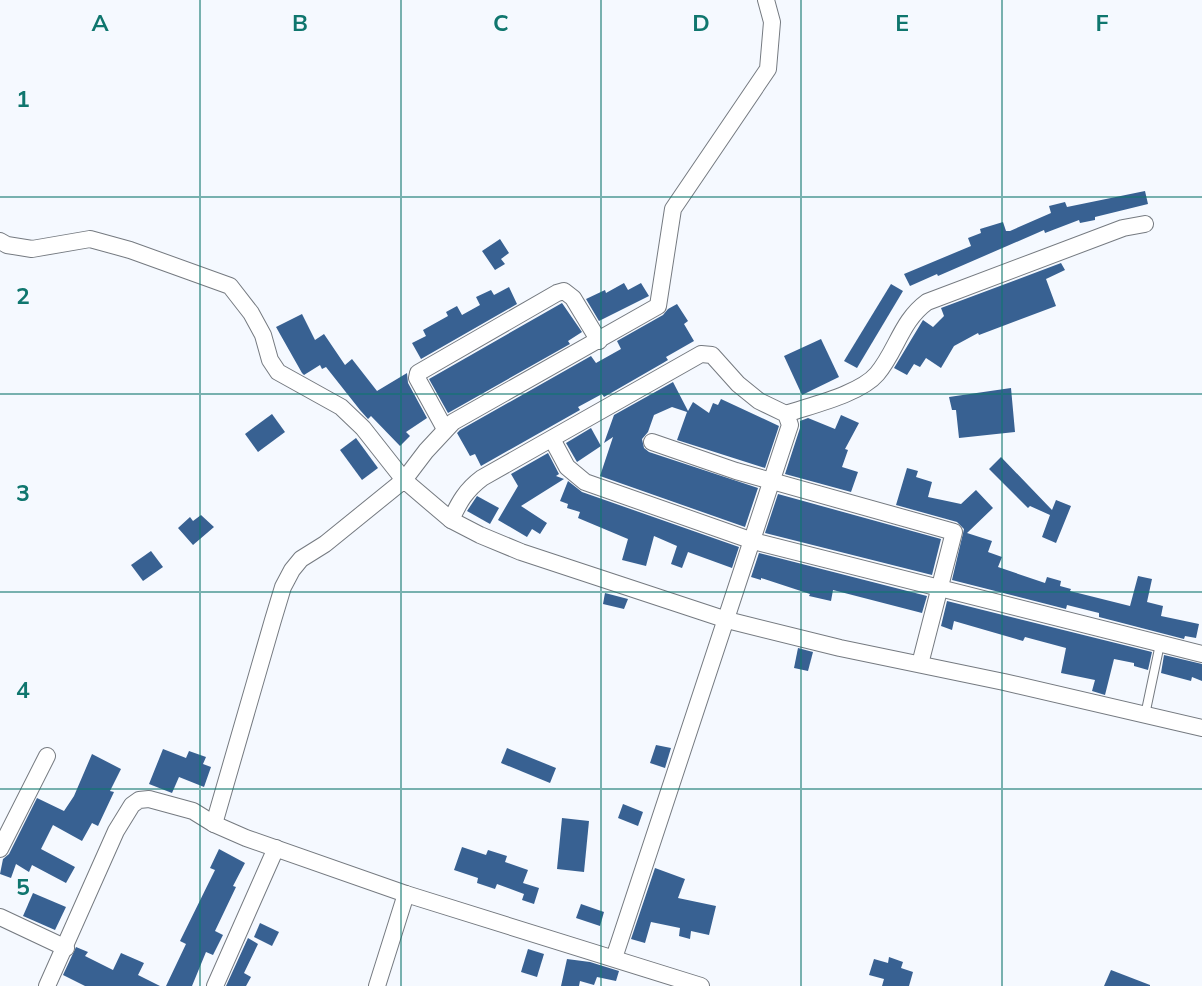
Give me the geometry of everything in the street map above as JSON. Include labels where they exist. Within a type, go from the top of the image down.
[{"type":"street","points":[[214,824],[283,587],[301,559],[325,544],[404,480],[453,422],[658,306],[673,209],[768,69],[772,22],[766,0]]},
{"type":"street","points":[[786,414],[869,382],[885,361],[906,323],[916,310],[927,302],[1123,228],[1145,224]]},
{"type":"street","points":[[0,241],[7,245],[32,248],[90,240],[130,250],[230,286],[251,313],[263,335],[270,360],[278,372],[341,407],[363,428],[404,480],[451,520],[521,552],[727,620],[840,648],[1202,728]]},
{"type":"street","points":[[445,429],[417,378],[420,370],[564,291],[573,298],[599,341]]},
{"type":"street","points":[[451,520],[459,501],[476,482],[694,357],[706,353],[715,358],[738,384],[759,401],[786,414],[790,425],[614,958]]},
{"type":"street","points":[[552,439],[567,467],[585,482],[752,541],[1202,654]]},
{"type":"street","points":[[652,442],[772,481],[953,530],[955,535],[920,664]]},
{"type":"street","points":[[0,849],[47,756]]},
{"type":"street","points":[[47,986],[116,831],[132,805],[139,800],[149,799],[193,811],[214,824],[406,894],[701,986]]},
{"type":"street","points":[[215,986],[276,848]]},
{"type":"street","points":[[377,986],[406,894]]},
{"type":"street","points":[[0,917],[66,948]]},
{"type":"lane","points":[[1145,715],[1160,644]]},
{"type":"building","points":[[1145,191],[1148,204],[1095,217],[1095,220],[1080,223],[1079,220],[1045,233],[1044,230],[910,286],[904,274],[971,246],[968,238],[981,233],[980,229],[1003,222],[1006,231],[1010,231],[1051,213],[1049,206],[1065,202],[1067,207]]},
{"type":"building","points":[[500,239],[509,253],[501,259],[505,264],[495,270],[482,251]]},
{"type":"building","points":[[1061,263],[1065,270],[1046,279],[1056,306],[979,335],[978,333],[954,346],[941,368],[926,358],[920,367],[914,364],[907,375],[894,368],[923,320],[933,327],[944,316],[941,308]]},
{"type":"building","points":[[624,283],[628,290],[641,283],[649,296],[599,321],[586,299],[605,290],[606,293]]},
{"type":"building","points":[[891,284],[903,291],[857,368],[844,361]]},
{"type":"building","points":[[509,287],[517,304],[421,359],[412,343],[426,336],[423,330],[448,316],[446,312],[457,306],[462,315],[480,305],[476,297],[491,290],[494,295]]},
{"type":"building","points":[[562,303],[582,332],[568,341],[570,344],[448,413],[429,379]]},
{"type":"building","points":[[677,304],[688,321],[684,324],[694,341],[666,357],[668,360],[663,363],[604,397],[602,394],[578,407],[580,410],[481,466],[475,454],[470,456],[457,433],[460,430],[591,356],[596,363],[621,349],[617,341]]},
{"type":"building","points":[[302,314],[315,340],[324,334],[345,365],[352,359],[377,391],[407,373],[408,383],[427,418],[406,432],[410,436],[400,446],[371,416],[368,419],[326,367],[322,369],[320,365],[304,375],[302,373],[276,327]]},
{"type":"building","points":[[821,339],[839,377],[802,395],[784,356]]},
{"type":"building","points":[[673,382],[688,411],[693,402],[709,413],[713,403],[718,405],[721,399],[779,426],[765,468],[677,440],[687,412],[672,407],[654,415],[648,432],[642,439],[644,448],[649,452],[758,488],[745,527],[600,476],[613,437],[604,443],[614,415]]},
{"type":"building","points":[[1011,388],[1015,432],[959,438],[956,410],[952,410],[949,397]]},
{"type":"building","points":[[272,414],[285,432],[258,452],[245,434]]},
{"type":"building","points":[[841,415],[859,423],[845,449],[848,450],[842,467],[858,472],[851,492],[785,474],[800,421],[808,418],[835,429]]},
{"type":"building","points":[[591,428],[601,446],[577,462],[566,443]]},
{"type":"building","points":[[356,438],[378,468],[362,480],[340,450]]},
{"type":"building","points":[[548,453],[559,474],[556,476],[564,479],[521,506],[547,523],[540,534],[532,529],[527,537],[498,520],[518,486],[511,474]]},
{"type":"building","points":[[1001,457],[1052,510],[1056,500],[1071,506],[1056,543],[1042,537],[1050,515],[1030,506],[1028,508],[989,469]]},
{"type":"building","points":[[907,468],[918,471],[916,477],[932,482],[928,497],[961,504],[976,490],[993,508],[967,533],[992,541],[988,552],[1002,557],[998,567],[1045,583],[1047,577],[1061,581],[1060,586],[1071,589],[1070,591],[1130,606],[1138,576],[1152,579],[1147,602],[1163,606],[1161,616],[1199,624],[1196,638],[1185,636],[1184,639],[1099,617],[1099,613],[1067,605],[1066,609],[952,580],[964,529],[957,522],[896,505]]},
{"type":"building","points":[[568,481],[582,492],[739,547],[732,568],[688,552],[682,568],[671,564],[677,546],[654,536],[646,566],[622,560],[628,539],[578,518],[580,512],[567,508],[568,504],[560,501]]},
{"type":"building","points":[[778,494],[941,539],[932,575],[765,533]]},
{"type":"building","points":[[477,496],[499,508],[490,524],[467,511]]},
{"type":"building","points":[[201,515],[214,527],[193,545],[178,528],[190,517],[193,521]]},
{"type":"building","points":[[151,551],[163,567],[143,581],[131,565]]},
{"type":"building","points":[[759,553],[927,596],[922,613],[833,590],[831,601],[751,577]]},
{"type":"building","points":[[605,593],[628,599],[624,609],[603,604]]},
{"type":"building","points":[[947,601],[1152,652],[1148,670],[1134,666],[1134,663],[1114,659],[1105,695],[1092,691],[1095,680],[1061,673],[1066,648],[1025,637],[1023,641],[954,621],[952,630],[941,626]]},
{"type":"building","points":[[798,648],[813,652],[808,671],[794,668]]},
{"type":"building","points":[[1164,655],[1202,664],[1202,681],[1192,677],[1191,681],[1161,673]]},
{"type":"building","points":[[656,745],[671,748],[665,768],[650,763]]},
{"type":"building","points":[[507,748],[556,768],[550,783],[501,763]]},
{"type":"building","points":[[163,749],[186,758],[189,751],[206,757],[203,764],[211,767],[204,787],[179,777],[172,793],[149,784]]},
{"type":"building","points":[[92,754],[121,769],[110,791],[114,792],[98,826],[92,823],[82,841],[53,825],[41,849],[75,867],[66,883],[32,865],[29,872],[16,864],[11,878],[0,874],[3,859],[9,854],[37,798],[64,811],[74,796]]},
{"type":"building","points":[[623,804],[643,812],[638,826],[618,818]]},
{"type":"building","points":[[562,818],[589,821],[584,872],[557,869]]},
{"type":"building","points":[[462,847],[486,855],[488,850],[507,856],[505,862],[528,870],[523,883],[539,888],[534,904],[522,900],[524,894],[497,884],[495,889],[477,883],[478,878],[454,870]]},
{"type":"building","points":[[219,849],[245,863],[215,931],[223,935],[213,955],[206,952],[192,986],[166,986],[186,944],[180,941],[215,870],[210,868]]},
{"type":"building","points":[[655,868],[685,879],[678,898],[716,906],[709,935],[691,931],[690,939],[679,936],[680,928],[651,922],[645,943],[631,939]]},
{"type":"building","points":[[33,893],[66,907],[55,930],[23,916]]},
{"type":"building","points":[[581,904],[604,912],[600,926],[576,918]]},
{"type":"building","points":[[260,923],[279,932],[272,946],[254,937]]},
{"type":"building","points":[[248,938],[258,944],[244,973],[251,977],[246,986],[226,986]]},
{"type":"building","points":[[76,947],[88,952],[85,956],[113,970],[121,953],[144,963],[138,975],[160,986],[85,986],[63,975]]},
{"type":"building","points":[[528,949],[544,954],[537,977],[521,972]]},
{"type":"building","points":[[889,957],[903,962],[901,968],[913,972],[909,986],[882,986],[884,979],[869,975],[874,959],[888,963]]},
{"type":"building","points":[[567,959],[590,962],[619,971],[616,981],[597,977],[594,985],[580,981],[579,986],[561,986]]},
{"type":"building","points":[[1111,970],[1150,985],[1150,986],[1104,986]]}]
